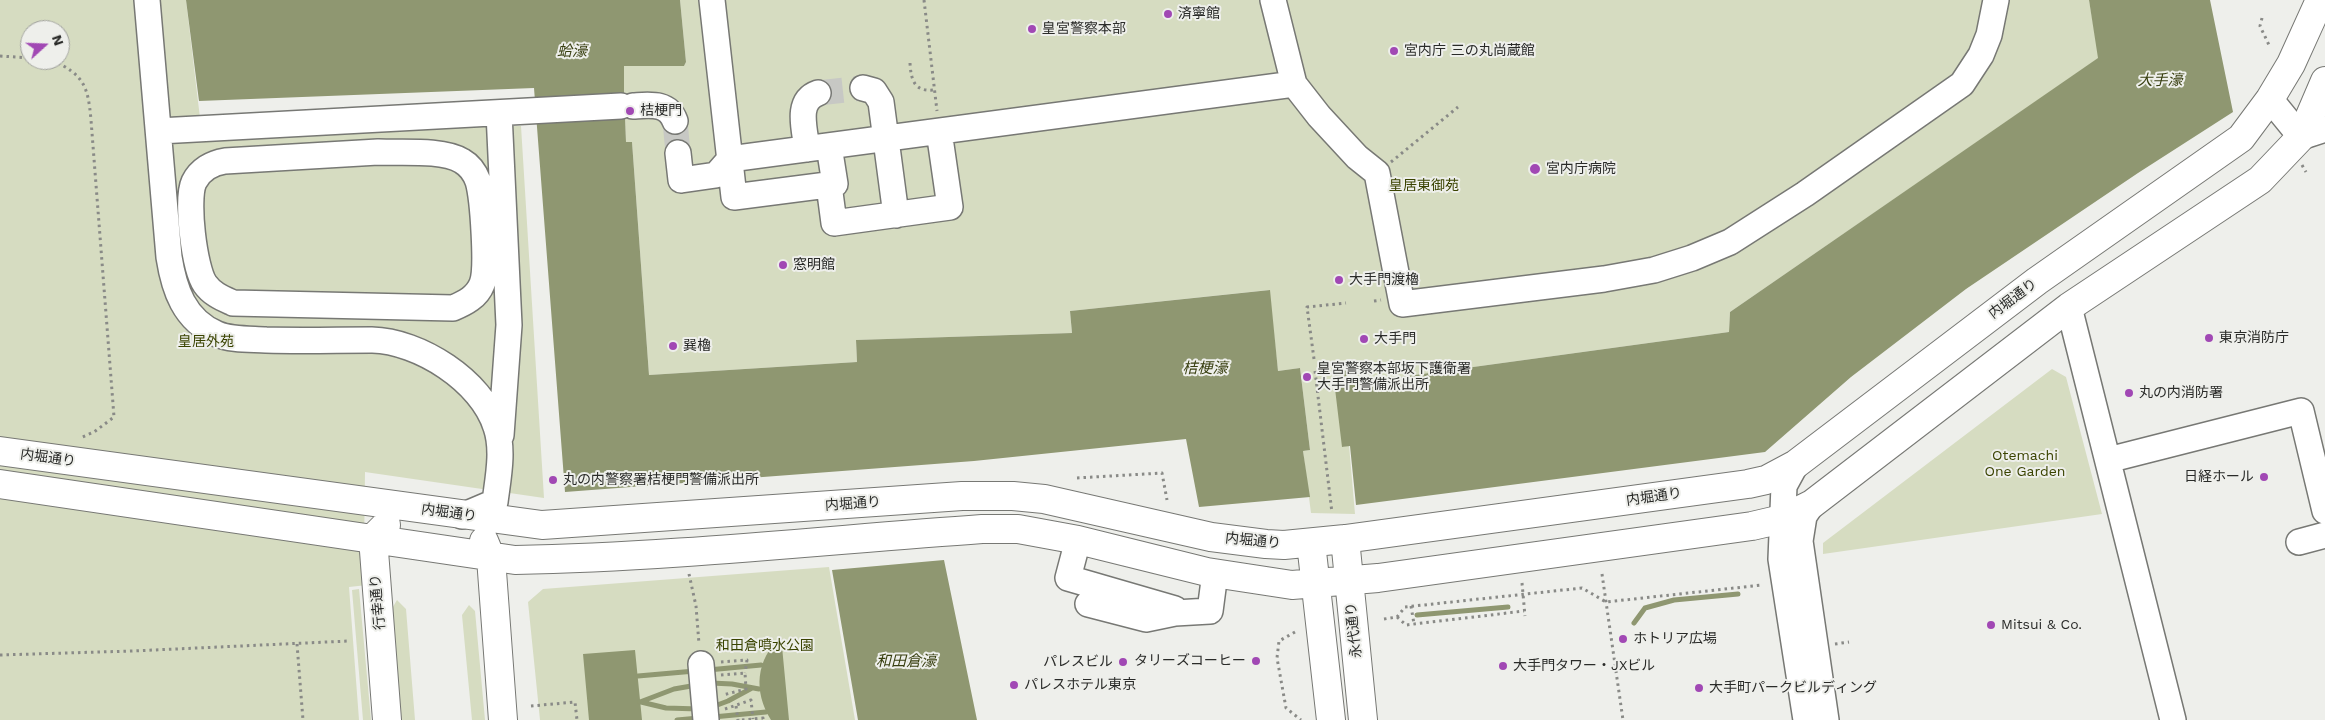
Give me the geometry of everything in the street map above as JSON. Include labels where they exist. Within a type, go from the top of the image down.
[{"type":"main road","name":"内堀通り","points":[[0,451],[417,508],[462,516],[555,525],[962,496],[1013,496],[1044,499],[1211,536],[1275,544],[1312,543],[1345,539],[1732,487],[1766,480],[1796,464],[2037,281],[2241,138],[2270,99],[2291,64],[2320,0]]},
{"type":"main road","points":[[0,484],[373,538],[491,558],[573,558],[982,528],[1018,529],[1078,540],[1215,573],[1286,585],[1378,578],[1736,527],[1782,519],[1812,504],[2070,307],[2260,180],[2316,120],[2325,81]]},
{"type":"main road","points":[[373,538],[393,518],[417,508]]},
{"type":"main road","points":[[462,516],[477,530],[491,558],[503,720]]},
{"type":"main road","name":"行幸通り","points":[[373,538],[387,720]]},
{"type":"main road","name":"永代通り","points":[[1345,539],[1363,720]]},
{"type":"main road","points":[[1312,543],[1331,720]]},
{"type":"street","points":[[147,0],[172,280],[179,299],[189,314],[217,334],[234,338],[317,341],[374,340],[402,344],[454,371],[479,394],[496,426],[500,444]]},
{"type":"street","points":[[712,0],[734,197],[835,184],[803,107],[807,100],[818,93]]},
{"type":"street","points":[[1273,0],[1294,84],[1319,116],[1357,157],[1378,173],[1391,302],[1604,279],[1646,271],[1692,258],[1730,242],[1805,194],[1962,84],[1982,55],[1989,35],[1996,0]]},
{"type":"street","points":[[678,153],[681,180],[716,175],[730,159],[1294,84]]},
{"type":"street","points":[[863,88],[870,88],[880,98],[896,215]]},
{"type":"street","points":[[2270,99],[2316,120]]},
{"type":"street","points":[[159,131],[627,106],[663,106],[671,112],[675,122]]},
{"type":"street","points":[[462,516],[495,502],[509,325],[499,112]]},
{"type":"street","points":[[829,185],[834,223],[950,207],[939,131]]},
{"type":"street","points":[[378,152],[446,154],[464,163],[475,175],[480,197],[485,258],[484,274],[476,294],[466,303],[453,308],[233,303],[222,298],[206,284],[196,262],[190,196],[195,180],[205,169],[225,161],[378,152]]},
{"type":"street","points":[[2070,307],[2173,720]]},
{"type":"street","points":[[2108,460],[2301,411],[2325,511]]},
{"type":"street","points":[[1796,464],[1784,486],[1782,519],[1826,720]]},
{"type":"street","points":[[1732,487],[1762,497],[1772,504],[1782,519]]},
{"type":"street","points":[[1806,720],[1791,557],[1812,504]]},
{"type":"street","points":[[1736,527],[1765,538],[1791,557]]},
{"type":"street","points":[[2299,542],[2325,535]]},
{"type":"street","points":[[1078,540],[1068,578],[1175,609],[1175,614]]},
{"type":"street","points":[[1088,604],[1146,619],[1210,611],[1215,573]]},
{"type":"street","points":[[701,664],[708,710]]},
{"type":"path","points":[[924,0],[939,131]]},
{"type":"path","points":[[2262,18],[2260,26],[2269,45]]},
{"type":"path","points":[[0,56],[20,57]]},
{"type":"path","points":[[910,63],[911,72],[920,89],[923,91],[934,90]]},
{"type":"path","points":[[68,70],[80,78],[86,86],[89,99],[114,417],[94,432],[80,438]]},
{"type":"path","points":[[1378,173],[1458,107]]},
{"type":"path","points":[[1374,301],[1391,302]]},
{"type":"path","points":[[1314,359],[1307,307],[1346,303]]},
{"type":"path","points":[[1315,371],[1332,513]]},
{"type":"path","points":[[1077,478],[1162,473],[1167,500]]},
{"type":"path","points":[[686,551],[696,606],[701,664]]},
{"type":"path","points":[[1602,574],[1623,720]]},
{"type":"path","points":[[1522,583],[1525,616]]},
{"type":"path","points":[[1384,619],[1397,617],[1405,607],[1582,588],[1606,602],[1762,585]]},
{"type":"path","points":[[1412,606],[1414,624]]},
{"type":"path","points":[[1397,617],[1406,625],[1524,611]]},
{"type":"path","points":[[1296,632],[1279,641],[1277,658],[1286,708],[1301,720]]},
{"type":"path","points":[[0,655],[349,641]]},
{"type":"path","points":[[1830,645],[1849,642]]},
{"type":"path","points":[[297,644],[303,720]]},
{"type":"path","points":[[708,710],[736,706],[751,700],[752,719]]},
{"type":"path","points":[[531,706],[575,702],[577,720]]},
{"type":"path","points":[[736,706],[740,720],[763,718],[764,720]]},
{"type":"green space","name":"皇居外苑","points":[[0,0],[186,0],[202,135],[317,128],[521,126],[544,498],[365,472],[364,554],[367,585],[349,587],[359,720],[0,720]]},
{"type":"green space","name":"皇居東御苑","points":[[680,0],[2089,0],[2099,58],[1730,312],[1729,332],[1349,384],[1346,370],[1343,447],[1349,445],[1355,514],[1311,513],[1303,451],[1310,450],[1300,368],[1278,371],[1269,290],[1070,311],[1072,333],[856,340],[857,362],[649,375],[632,142],[626,142],[625,117],[620,94],[624,94],[624,66],[684,66],[686,62]]},
{"type":"green space","name":"Otemachi One Garden","points":[[2052,369],[2066,377],[2102,514],[1823,554],[1823,543]]},
{"type":"green space","name":"和田倉噴水公園","points":[[829,567],[855,720],[540,720],[528,602],[543,589]]},
{"type":"green space","points":[[359,589],[371,720],[363,720],[352,590]]},
{"type":"green space","points":[[397,600],[406,609],[415,720],[400,720],[390,612]]},
{"type":"green space","points":[[469,605],[475,611],[485,720],[472,720],[462,615]]},
{"type":"water","name":"桔梗濠","points":[[186,0],[680,0],[686,62],[684,66],[624,66],[624,94],[621,94],[625,117],[626,142],[632,142],[649,375],[857,362],[856,340],[1072,333],[1070,311],[1270,290],[1278,371],[1300,368],[1310,450],[1303,451],[1310,497],[1199,507],[1186,439],[974,461],[565,492],[534,88],[199,101]]},
{"type":"water","name":"大手濠","points":[[2089,0],[2210,0],[2233,112],[2138,173],[1966,289],[1851,377],[1765,452],[1356,505],[1350,446],[1342,447],[1333,372],[1346,370],[1349,384],[1729,332],[1730,312],[2098,58]]},
{"type":"water","name":"和田倉濠","points":[[944,560],[977,720],[858,720],[832,570]]},
{"type":"water","points":[[781,636],[789,720],[771,720],[761,698],[760,676],[766,655]]},
{"type":"water","points":[[635,650],[642,720],[589,720],[583,654]]},
{"type":"waterway","points":[[1634,623],[1645,608],[1674,600],[1738,594]]},
{"type":"waterway","points":[[1417,615],[1508,607]]},
{"type":"waterway","points":[[708,670],[761,665]]},
{"type":"waterway","points":[[638,676],[695,671]]},
{"type":"waterway","points":[[711,683],[732,684],[759,689]]},
{"type":"waterway","points":[[640,702],[674,689],[697,685]]},
{"type":"waterway","points":[[712,707],[752,688]]},
{"type":"waterway","points":[[641,702],[666,708],[699,709]]},
{"type":"waterway","points":[[713,717],[766,712]]},
{"type":"waterway","points":[[677,720],[699,718]]},
{"type":"tunnel","points":[[818,93],[863,88]]},
{"type":"tunnel","points":[[675,121],[678,153]]},
{"type":"place","name":"済寧館","points":[[1168,14]]},
{"type":"place","name":"皇宮警察本部","points":[[1032,29]]},
{"type":"place","name":"宮内庁 三の丸尚蔵館","points":[[1394,51]]},
{"type":"place","name":"桔梗門","points":[[630,111]]},
{"type":"place","name":"宮内庁病院","points":[[1535,169]]},
{"type":"place","name":"窓明館","points":[[783,265]]},
{"type":"place","name":"大手門渡櫓","points":[[1339,280]]},
{"type":"place","name":"東京消防庁","points":[[2209,338]]},
{"type":"place","name":"大手門","points":[[1364,339]]},
{"type":"place","name":"巽櫓","points":[[673,346]]},
{"type":"place","name":"皇宮警察本部坂下護衛署 大手門警備派出所","points":[[1307,377]]},
{"type":"place","name":"丸の内消防署","points":[[2129,393]]},
{"type":"place","name":"日経ホール","points":[[2264,477]]},
{"type":"place","name":"丸の内警察署桔梗門警備派出所","points":[[553,480]]},
{"type":"place","name":"Mitsui & Co.","points":[[1991,625]]},
{"type":"place","name":"ホトリア広場","points":[[1623,639]]},
{"type":"place","name":"タリーズコーヒー","points":[[1256,661]]},
{"type":"place","name":"パレスビル","points":[[1123,662]]},
{"type":"place","name":"大手門タワー・JXビル","points":[[1503,666]]},
{"type":"place","name":"パレスホテル東京","points":[[1014,685]]},
{"type":"place","name":"大手町パークビルディング","points":[[1699,688]]},
{"type":"water label","name":"蛤濠","points":[[572,52]]}]
